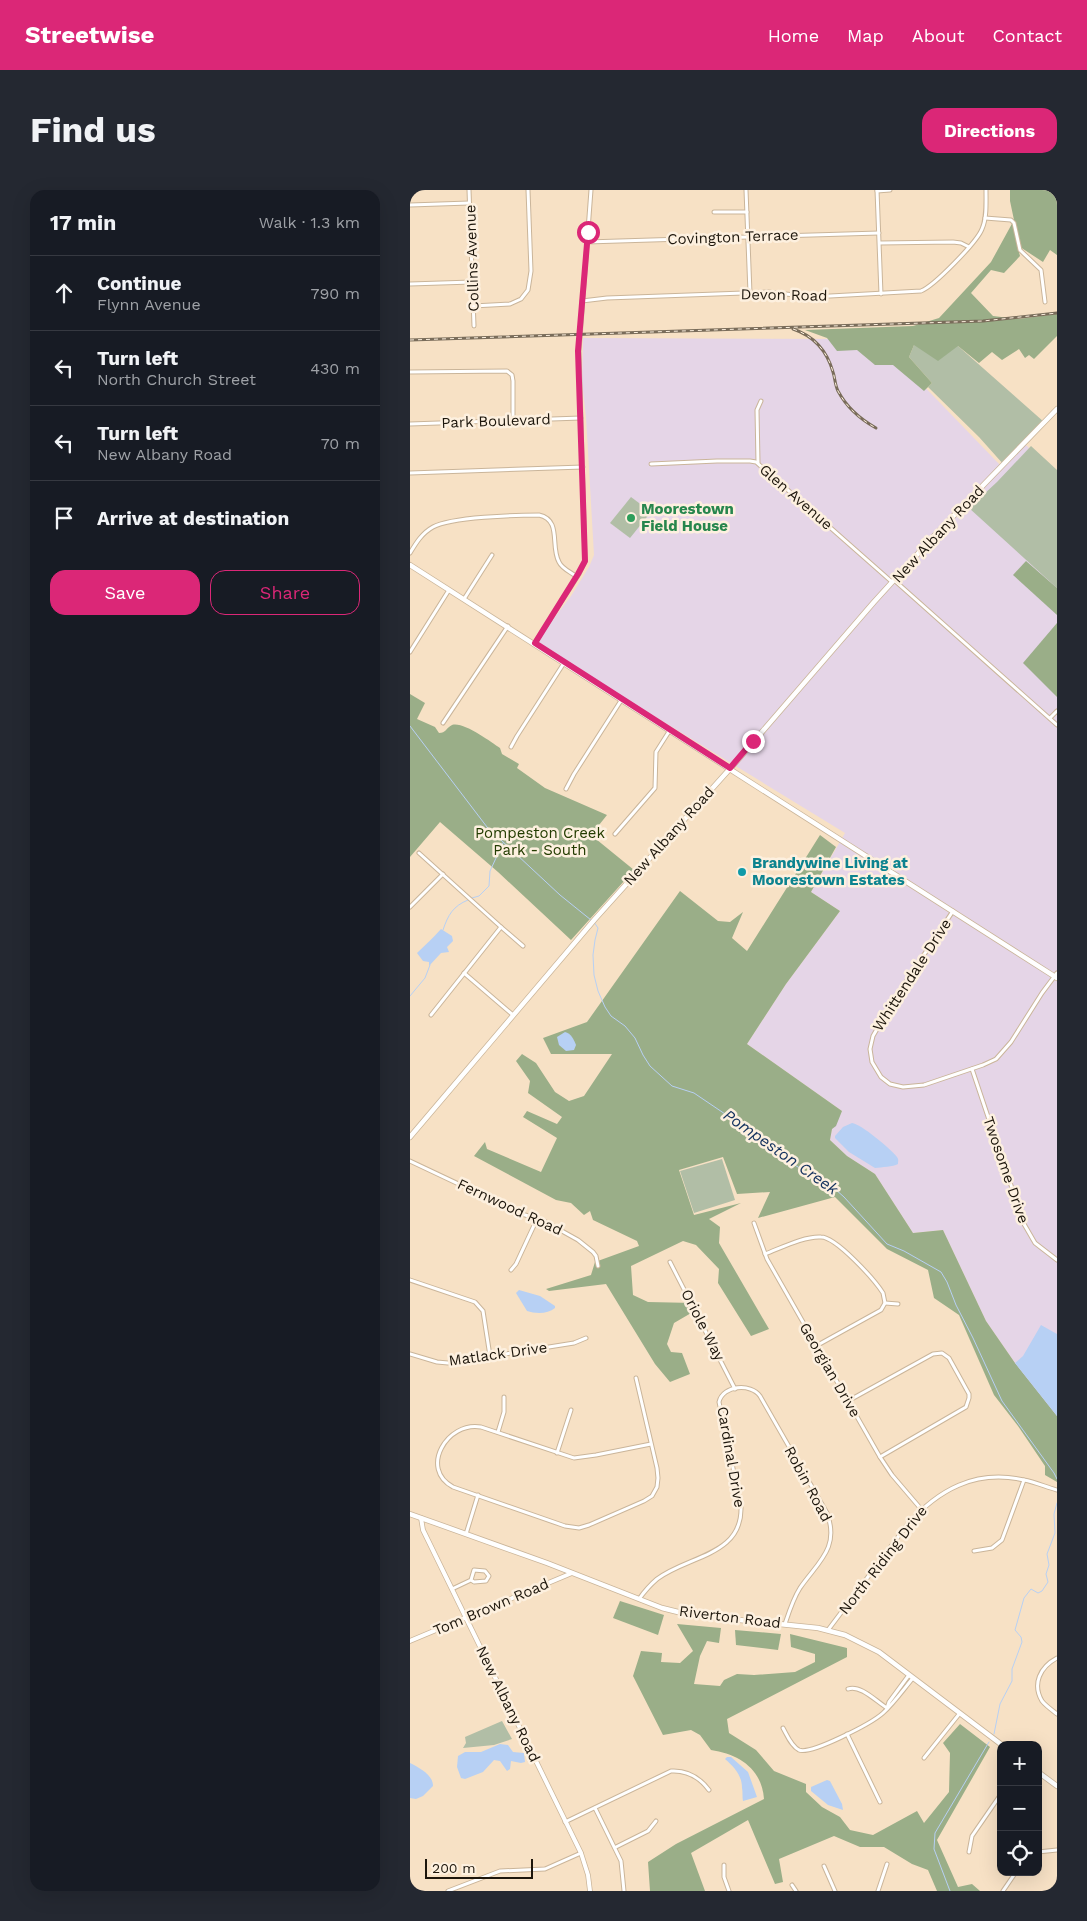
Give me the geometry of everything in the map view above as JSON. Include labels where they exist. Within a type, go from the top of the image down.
[{"type":"main road","name":"New Albany Road","points":[[410,1137],[595,919],[893,581],[1023,442],[1057,409]]},
{"type":"main road","points":[[410,565],[1056,976]]},
{"type":"main road","name":"Riverton Road","points":[[410,1514],[662,1608],[690,1615],[828,1630],[851,1638],[874,1649],[997,1741]]},
{"type":"main road","points":[[1042,1775],[1057,1786]]},
{"type":"street","name":"Collins Avenue","points":[[469,190],[474,326]]},
{"type":"street","points":[[473,306],[510,304],[521,299],[528,290],[531,271],[528,190]]},
{"type":"street","points":[[535,643],[584,564],[583,467],[578,351],[591,190]]},
{"type":"street","points":[[746,190],[750,293]]},
{"type":"street","points":[[881,294],[877,190],[890,190]]},
{"type":"street","points":[[986,190],[985,218],[1011,220],[1014,223],[1020,250],[1041,270],[1045,302]]},
{"type":"street","points":[[410,205],[470,203]]},
{"type":"street","points":[[714,212],[747,212]]},
{"type":"street","name":"Devon Road","points":[[582,301],[602,298],[779,292],[812,297],[912,292],[926,289],[938,279],[980,234],[985,218]]},
{"type":"street","name":"Covington Terrace","points":[[587,242],[879,233]]},
{"type":"street","points":[[880,243],[958,242],[969,247]]},
{"type":"street","points":[[410,284],[472,282]]},
{"type":"street","points":[[410,372],[503,370],[510,373],[513,381],[513,420]]},
{"type":"street","points":[[758,464],[757,410],[761,401]]},
{"type":"street","name":"Park Boulevard","points":[[410,424],[581,418]]},
{"type":"street","name":"Glen Avenue","points":[[651,464],[754,461],[1057,725]]},
{"type":"street","points":[[410,473],[583,467]]},
{"type":"street","points":[[410,553],[427,531],[446,522],[539,514],[548,517],[552,524],[559,562],[564,568],[577,576]]},
{"type":"street","points":[[464,599],[492,555]]},
{"type":"street","points":[[410,652],[449,590]]},
{"type":"street","points":[[443,724],[508,626]]},
{"type":"street","points":[[511,747],[564,663]]},
{"type":"street","points":[[566,789],[622,699]]},
{"type":"street","points":[[1050,718],[1057,711]]},
{"type":"street","points":[[615,834],[656,788],[656,752],[670,730]]},
{"type":"street","points":[[419,853],[523,946]]},
{"type":"street","points":[[410,907],[444,874]]},
{"type":"street","name":"Whittendale Drive","points":[[953,911],[876,1030],[871,1043],[871,1056],[875,1067],[881,1077],[890,1084],[903,1087],[924,1085],[972,1069],[1002,1054],[1056,976]]},
{"type":"street","points":[[431,1015],[501,927]]},
{"type":"street","points":[[464,973],[513,1015]]},
{"type":"street","name":"Twosome Drive","points":[[972,1069],[1024,1224],[1035,1243],[1057,1260]]},
{"type":"street","name":"Fernwood Road","points":[[410,1161],[522,1214],[556,1227],[590,1249],[596,1256],[598,1266]]},
{"type":"street","points":[[511,1270],[537,1219]]},
{"type":"street","name":"Georgian Drive","points":[[754,1222],[765,1254],[880,1457],[896,1481],[921,1509]]},
{"type":"street","points":[[765,1254],[810,1238],[822,1236],[839,1244],[881,1290],[885,1298],[885,1303],[881,1310],[816,1346]]},
{"type":"street","name":"Oriole Way","points":[[670,1262],[735,1389]]},
{"type":"street","points":[[410,1280],[474,1302],[483,1311],[490,1356]]},
{"type":"street","points":[[885,1303],[898,1304]]},
{"type":"street","name":"Matlack Drive","points":[[410,1354],[437,1362],[448,1363],[574,1343],[586,1338]]},
{"type":"street","points":[[848,1401],[933,1354],[942,1353],[949,1358],[969,1394],[966,1407],[880,1457]]},
{"type":"street","points":[[636,1378],[651,1444],[658,1478],[654,1492],[644,1501],[590,1525],[574,1528],[565,1526],[453,1487],[441,1477],[438,1466],[442,1448],[449,1435],[469,1426],[498,1432],[569,1458],[582,1458],[651,1444]]},
{"type":"street","name":"Robin Road","points":[[735,1389],[748,1388],[757,1392],[827,1513],[831,1524],[832,1536],[828,1548],[799,1590],[785,1624]]},
{"type":"street","name":"Cardinal Drive","points":[[639,1599],[657,1579],[724,1546],[737,1530],[741,1521],[741,1506],[719,1402],[722,1394],[735,1389]]},
{"type":"street","points":[[498,1432],[504,1412],[504,1397]]},
{"type":"street","points":[[557,1453],[571,1410]]},
{"type":"street","name":"North Riding Drive","points":[[828,1630],[888,1549],[921,1509],[939,1495],[969,1481],[998,1477],[1024,1480],[1057,1490]]},
{"type":"street","points":[[974,1551],[992,1548],[1002,1540],[1024,1480]]},
{"type":"street","points":[[466,1534],[478,1495]]},
{"type":"street","name":"New Albany Road","points":[[421,1518],[423,1530],[581,1853],[588,1875],[590,1891]]},
{"type":"street","points":[[452,1589],[471,1580],[474,1582],[486,1581],[489,1576],[485,1571],[477,1569],[474,1570],[471,1580]]},
{"type":"street","name":"Tom Brown Road","points":[[410,1641],[572,1573]]},
{"type":"street","points":[[1057,1658],[1048,1663],[1041,1672],[1038,1685],[1043,1702],[1057,1714]]},
{"type":"street","points":[[783,1728],[793,1744],[801,1751],[811,1750],[847,1734],[878,1717],[911,1676]]},
{"type":"street","points":[[848,1689],[860,1689],[887,1708]]},
{"type":"street","points":[[924,1758],[960,1713]]},
{"type":"street","points":[[847,1734],[880,1802]]},
{"type":"street","points":[[566,1822],[671,1771],[683,1771],[702,1781],[709,1790]]},
{"type":"street","points":[[969,1852],[972,1836],[997,1800]]},
{"type":"street","points":[[595,1808],[616,1847],[621,1861],[624,1891]]},
{"type":"street","points":[[616,1847],[648,1831],[656,1821]]},
{"type":"street","points":[[1042,1852],[1057,1850]]},
{"type":"street","points":[[448,1891],[500,1871],[544,1869],[581,1853]]},
{"type":"street","points":[[878,1891],[887,1864]]},
{"type":"street","points":[[724,1865],[724,1877],[729,1891]]},
{"type":"street","points":[[824,1866],[835,1891]]},
{"type":"street","points":[[1003,1891],[1013,1876]]},
{"type":"street","points":[[792,1885],[796,1891]]},
{"type":"shaded area","points":[[583,338],[858,339],[889,350],[1001,466],[1023,442],[1057,476],[1057,1441],[1015,1363],[986,1321],[943,1230],[913,1233],[875,1174],[847,1156],[830,1140],[832,1129],[842,1111],[747,1044],[786,984],[840,911],[811,892],[845,833],[535,643],[571,596],[589,567],[594,555],[586,417],[582,382]]},
{"type":"green space","points":[[1010,190],[1057,190],[1057,255],[1050,250],[1043,262],[1017,245],[1020,256],[1004,273],[991,270],[971,293],[993,316],[1018,319],[1057,314],[1057,336],[1034,359],[1029,355],[1025,358],[1019,349],[1002,360],[992,352],[979,363],[958,346],[938,361],[914,345],[909,357],[932,383],[924,391],[893,365],[875,365],[857,350],[837,351],[827,338],[805,330],[913,326],[939,318],[991,262],[1014,220]]},
{"type":"green space","points":[[914,345],[958,346],[1044,422],[1004,465],[979,437],[928,387],[932,383],[909,357]]},
{"type":"green space","points":[[1031,446],[1057,470],[1057,588],[969,508]]},
{"type":"green space","name":"Moorestown Field House","points":[[631,497],[651,512],[630,538],[610,523]]},
{"type":"green space","points":[[1026,561],[1057,588],[1057,615],[1013,575]]},
{"type":"green space","points":[[1057,623],[1057,697],[1023,663]]},
{"type":"green space","name":"Pompeston Creek Park - South","points":[[410,694],[425,703],[417,719],[435,727],[439,733],[452,725],[470,729],[500,748],[502,754],[519,764],[517,768],[545,788],[607,815],[591,835],[634,870],[571,940],[498,872],[440,822],[410,857]]},
{"type":"green space","points":[[820,835],[836,847],[811,892],[840,911],[786,984],[747,1044],[842,1111],[836,1126],[832,1129],[830,1140],[847,1156],[875,1174],[913,1233],[943,1230],[986,1321],[1015,1363],[1057,1416],[1057,1482],[1045,1475],[1045,1466],[994,1395],[959,1315],[934,1298],[928,1270],[887,1249],[835,1197],[758,1218],[770,1192],[737,1194],[723,1157],[679,1170],[694,1215],[741,1203],[709,1219],[720,1227],[719,1243],[769,1329],[751,1336],[718,1283],[719,1269],[696,1245],[683,1241],[631,1266],[633,1295],[648,1302],[694,1303],[698,1309],[674,1323],[667,1344],[671,1352],[682,1353],[690,1374],[670,1382],[655,1364],[606,1284],[549,1291],[546,1289],[591,1275],[595,1262],[639,1246],[637,1241],[593,1220],[590,1211],[584,1215],[571,1203],[556,1200],[474,1156],[485,1142],[487,1149],[541,1172],[557,1138],[523,1117],[527,1111],[557,1124],[562,1117],[528,1093],[530,1081],[516,1061],[522,1054],[536,1063],[555,1092],[569,1101],[584,1096],[612,1054],[551,1054],[543,1038],[587,1022],[680,891],[718,921],[730,922],[743,912],[732,938],[747,951]]},
{"type":"green space","points":[[722,1159],[735,1200],[694,1213],[680,1171]]},
{"type":"green space","points":[[620,1601],[664,1615],[658,1635],[613,1618]]},
{"type":"green space","points":[[677,1624],[721,1628],[719,1643],[707,1641],[700,1656],[694,1684],[720,1686],[724,1680],[737,1674],[754,1675],[795,1672],[815,1662],[815,1654],[791,1647],[790,1634],[847,1648],[847,1657],[727,1719],[729,1733],[756,1750],[774,1771],[806,1784],[806,1792],[822,1807],[840,1817],[850,1830],[873,1835],[917,1811],[924,1823],[949,1792],[950,1753],[943,1743],[960,1724],[990,1747],[937,1840],[958,1887],[972,1884],[980,1891],[937,1891],[928,1870],[912,1864],[884,1847],[860,1847],[834,1836],[779,1859],[783,1882],[775,1884],[748,1820],[691,1853],[705,1891],[650,1891],[648,1862],[676,1844],[764,1799],[759,1779],[754,1771],[740,1759],[711,1750],[700,1735],[691,1730],[663,1735],[633,1676],[641,1651],[662,1653],[661,1662],[680,1663],[693,1651]]},
{"type":"green space","points":[[735,1630],[781,1634],[778,1650],[736,1645]]},
{"type":"green space","points":[[502,1721],[512,1739],[494,1745],[463,1748],[466,1743],[465,1737]]},
{"type":"water","points":[[441,929],[452,936],[453,941],[447,947],[449,952],[441,953],[429,966],[429,962],[423,961],[417,953]]},
{"type":"water","points":[[565,1032],[571,1035],[576,1045],[574,1050],[566,1051],[559,1045],[557,1037]]},
{"type":"water","points":[[852,1123],[869,1132],[889,1148],[897,1157],[898,1164],[875,1168],[849,1152],[835,1136],[843,1127]]},
{"type":"water","points":[[519,1290],[540,1296],[555,1306],[555,1308],[542,1313],[527,1311],[516,1293]]},
{"type":"water","points":[[1041,1325],[1057,1334],[1057,1416],[1015,1363],[1023,1356]]},
{"type":"water","points":[[500,1744],[508,1745],[513,1752],[524,1753],[525,1762],[511,1761],[510,1769],[507,1771],[500,1761],[494,1760],[483,1772],[465,1779],[461,1778],[457,1767],[458,1756],[465,1752],[481,1752]]},
{"type":"water","points":[[731,1757],[748,1772],[757,1797],[743,1801],[741,1779],[725,1759]]},
{"type":"water","points":[[410,1763],[431,1778],[433,1786],[423,1796],[416,1799],[410,1798]]},
{"type":"water","points":[[827,1780],[830,1781],[842,1804],[843,1810],[828,1805],[811,1791],[811,1787]]},
{"type":"waterway","name":"Pompeston Creek","points":[[410,726],[487,827],[560,895],[591,920]]},
{"type":"waterway","points":[[472,898],[479,896],[489,886],[490,871],[503,843]]},
{"type":"waterway","points":[[443,930],[452,912],[458,905],[468,900]]},
{"type":"waterway","name":"Pompeston Creek","points":[[594,922],[598,928],[593,955],[594,975],[598,991],[611,1016],[625,1026],[635,1038],[650,1066],[672,1086],[694,1093],[728,1116],[743,1122],[768,1139],[793,1164],[835,1189],[887,1244],[904,1251],[941,1272],[1002,1401],[1057,1479]]},
{"type":"waterway","points":[[410,996],[425,978],[430,965]]},
{"type":"waterway","name":"Pompeston Creek","points":[[994,1734],[1000,1704],[1012,1681],[1012,1669],[1022,1642],[1021,1637],[1015,1630],[1024,1598],[1031,1589],[1038,1593],[1042,1591],[1048,1582],[1046,1574],[1049,1565],[1047,1554],[1055,1533],[1054,1514],[1057,1503]]},
{"type":"waterway","name":"Pompeston Creek","points":[[950,1891],[934,1849],[935,1833],[989,1742]]},
{"type":"railway","points":[[410,340],[983,321],[1057,313]]},
{"type":"railway","points":[[793,329],[801,332],[819,345],[827,357],[834,374],[837,389],[845,403],[876,428]]},
{"type":"place","name":"Moorestown Field House","points":[[631,518]]},
{"type":"place","name":"Brandywine Living at Moorestown Estates","points":[[742,872]]},
{"type":"route","points":[[588,232],[578,351],[583,453],[585,561],[535,643],[730,768],[753,741]]}]
